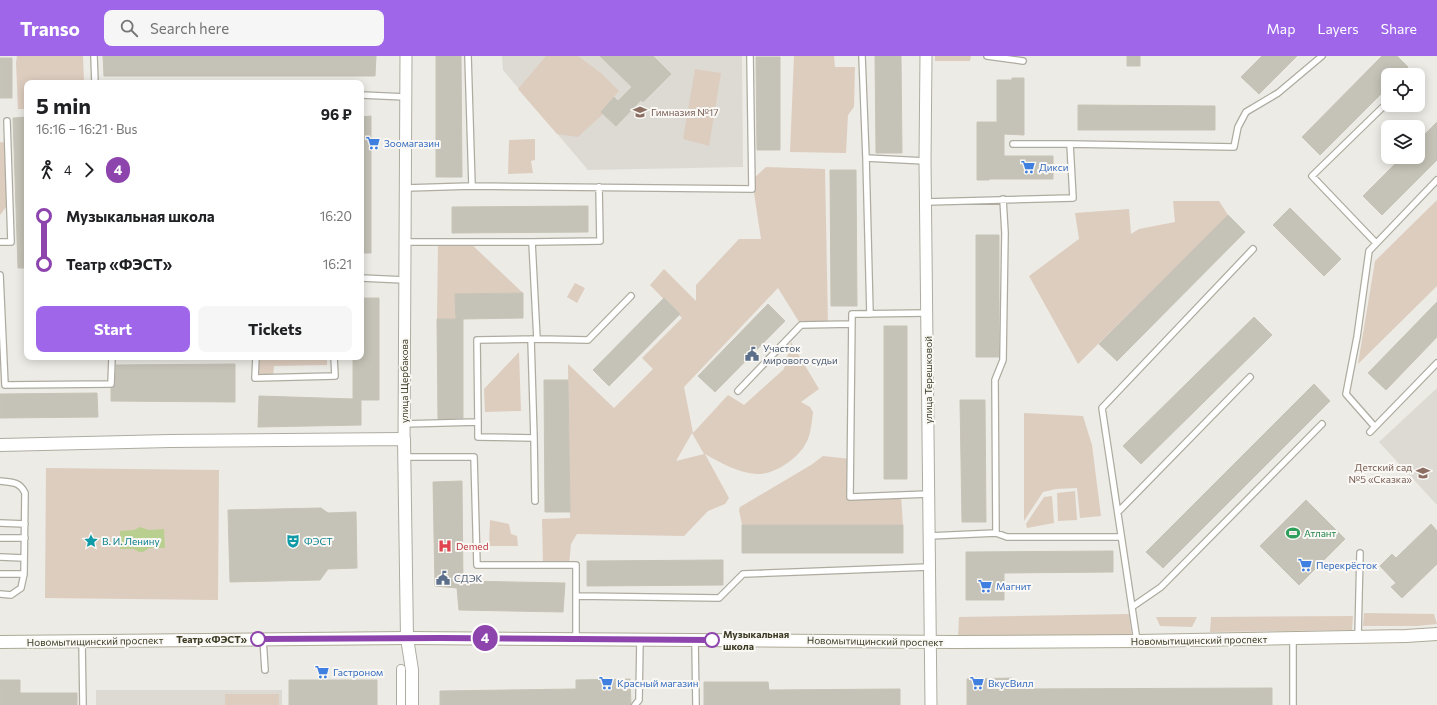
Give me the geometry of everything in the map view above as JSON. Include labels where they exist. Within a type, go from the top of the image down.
[{"type":"main road","points":[[0,445],[170,441],[404,439]]},
{"type":"main road","name":"улица Щербакова","points":[[404,439],[403,457],[407,638],[412,670],[412,705]]},
{"type":"main road","name":"Новомытищинский проспект","points":[[0,642],[407,638],[930,642],[1137,641],[1437,634]]},
{"type":"street","name":"улица Щербакова","points":[[404,439],[406,56]]},
{"type":"street","name":"улица Терешковой","points":[[926,56],[925,161],[928,313],[930,705]]},
{"type":"street","points":[[401,669],[401,705]]},
{"type":"lane","points":[[94,56],[95,80]]},
{"type":"lane","points":[[468,56],[472,186]]},
{"type":"lane","points":[[406,188],[472,186],[752,189],[750,56]]},
{"type":"lane","points":[[862,56],[870,314]]},
{"type":"lane","points":[[987,56],[1023,61]]},
{"type":"lane","points":[[1013,144],[1234,147],[1238,127],[1246,112],[1278,93],[1322,56]]},
{"type":"lane","points":[[364,95],[406,97]]},
{"type":"lane","points":[[1376,244],[1312,176],[1381,109]]},
{"type":"lane","points":[[0,242],[11,242],[7,121]]},
{"type":"lane","points":[[926,202],[1073,198],[1070,144]]},
{"type":"lane","points":[[866,158],[925,161]]},
{"type":"lane","points":[[1375,427],[1346,394],[1358,329],[1369,251],[1437,180]]},
{"type":"lane","points":[[405,242],[600,241],[599,187]]},
{"type":"lane","points":[[996,533],[995,380],[1003,360],[1005,233],[1004,199]]},
{"type":"lane","points":[[532,242],[535,501]]},
{"type":"lane","points":[[1137,641],[1102,408],[1253,249]]},
{"type":"lane","points":[[0,275],[5,385],[111,384],[112,360]]},
{"type":"lane","points":[[364,278],[405,280]]},
{"type":"lane","points":[[534,438],[478,437],[477,340],[588,340],[631,296]]},
{"type":"lane","points":[[928,313],[852,314],[850,497],[929,494]]},
{"type":"lane","points":[[738,391],[801,325],[852,324]]},
{"type":"lane","points":[[256,360],[255,378],[335,376],[334,360]]},
{"type":"lane","points":[[1370,432],[1437,362]]},
{"type":"lane","points":[[1118,512],[1250,377]]},
{"type":"lane","points":[[403,424],[478,422]]},
{"type":"lane","points":[[1132,607],[1161,587],[1322,424]]},
{"type":"lane","points":[[403,457],[474,457],[477,565],[576,565],[576,639]]},
{"type":"lane","points":[[0,481],[11,482],[22,486],[25,493],[24,574],[20,588],[17,592],[12,594],[0,594]]},
{"type":"lane","points":[[0,523],[25,524]]},
{"type":"lane","points":[[929,536],[996,533],[1007,536],[1121,537]]},
{"type":"lane","points":[[0,538],[25,538]]},
{"type":"lane","points":[[1358,637],[1360,553]]},
{"type":"lane","points":[[0,557],[24,558]]},
{"type":"lane","points":[[576,596],[719,598],[743,574],[929,567]]},
{"type":"lane","points":[[0,574],[24,574]]},
{"type":"lane","points":[[1293,638],[1293,705]]},
{"type":"lane","points":[[263,639],[265,670]]},
{"type":"lane","points":[[635,705],[639,700],[640,639]]},
{"type":"lane","points":[[695,640],[696,705]]},
{"type":"lane","points":[[82,642],[83,705]]},
{"type":"shaded area","points":[[17,56],[83,56],[84,80],[24,80],[24,109],[18,109]]},
{"type":"shaded area","name":"Гимназия №17","points":[[502,56],[741,56],[743,167],[588,170],[503,70]]},
{"type":"shaded area","points":[[546,56],[578,56],[601,73],[619,91],[601,111],[603,114],[578,137],[557,134],[518,89]]},
{"type":"shaded area","points":[[794,56],[834,56],[835,67],[855,67],[854,107],[848,115],[846,153],[790,152]]},
{"type":"shaded area","points":[[935,56],[971,56],[970,61],[935,61]]},
{"type":"shaded area","points":[[695,69],[721,73],[709,146],[683,139]]},
{"type":"shaded area","points":[[535,139],[535,160],[531,161],[533,173],[508,174],[509,140]]},
{"type":"shaded area","points":[[0,142],[8,143],[10,202],[0,215]]},
{"type":"shaded area","points":[[766,167],[825,169],[828,325],[801,325],[778,288],[684,387],[693,433],[728,395],[744,405],[784,369],[791,342],[819,389],[801,402],[810,407],[813,412],[810,433],[805,446],[787,464],[764,474],[736,470],[705,454],[729,498],[725,504],[708,511],[684,536],[577,534],[571,544],[569,565],[543,565],[542,519],[570,518],[568,364],[614,408],[653,369],[642,358],[682,318],[650,285],[664,269],[696,301],[696,285],[739,239],[761,239],[752,180]],"holes":[[[692,433],[704,454],[676,461]]]},
{"type":"shaded area","points":[[1437,200],[1437,286],[1358,364],[1375,261]]},
{"type":"shaded area","points":[[1173,201],[1219,201],[1228,215],[1078,364],[1029,276],[1079,239],[1075,213],[1129,209],[1131,234],[1139,229],[1175,222]]},
{"type":"shaded area","points":[[438,242],[469,242],[523,293],[456,294],[456,319],[437,319]]},
{"type":"shaded area","points":[[575,283],[585,288],[577,303],[567,297]]},
{"type":"shaded area","points":[[519,352],[521,411],[485,412],[484,389]]},
{"type":"shaded area","points":[[256,360],[327,360],[327,365],[274,366],[273,378],[255,378]]},
{"type":"shaded area","name":"Детский сад №5 «Сказка»","points":[[1437,388],[1437,505],[1379,442]]},
{"type":"shaded area","points":[[1024,413],[1083,416],[1092,445],[1101,516],[1080,518],[1077,488],[1056,489],[1043,492],[1024,521]]},
{"type":"shaded area","points":[[823,456],[851,459],[850,497],[901,495],[903,525],[742,525],[739,510],[740,507],[811,465]]},
{"type":"shaded area","points":[[46,468],[219,470],[218,600],[45,598]]},
{"type":"shaded area","points":[[1075,491],[1077,520],[1058,521],[1057,493]]},
{"type":"shaded area","points":[[1052,496],[1054,523],[1027,528],[1026,524],[1044,497]]},
{"type":"shaded area","points":[[490,520],[509,524],[511,534],[517,536],[518,546],[489,546]]},
{"type":"shaded area","points":[[140,527],[149,530],[164,529],[165,548],[149,548],[143,552],[139,552],[134,549],[120,549],[120,531],[134,530]]},
{"type":"shaded area","points":[[1364,613],[1434,614],[1437,624],[1417,626],[1363,626]]},
{"type":"shaded area","points":[[1129,614],[1132,637],[958,637],[959,617]]},
{"type":"shaded area","points":[[1353,616],[1352,630],[1210,632],[1211,617]]},
{"type":"shaded area","points":[[1156,617],[1197,617],[1192,627],[1160,626]]},
{"type":"shaded area","points":[[96,690],[282,690],[282,705],[96,705]]},
{"type":"shaded area","points":[[225,694],[279,694],[279,705],[225,705]]},
{"type":"building","points":[[103,56],[376,56],[375,76],[104,76]]},
{"type":"building","points":[[436,56],[461,56],[462,177],[436,177]]},
{"type":"building","points":[[600,56],[653,56],[671,74],[643,102],[641,100],[616,126],[601,112],[614,97],[618,101],[632,87]]},
{"type":"building","points":[[875,56],[901,56],[902,153],[876,153]]},
{"type":"building","points":[[1127,56],[1140,56],[1140,66],[1127,66]]},
{"type":"building","points":[[1262,56],[1297,56],[1259,94],[1241,77]]},
{"type":"building","points":[[1382,56],[1397,56],[1408,67],[1381,68],[1381,94],[1320,155],[1302,137]]},
{"type":"building","points":[[756,57],[780,57],[780,150],[757,150]]},
{"type":"building","points":[[0,58],[12,58],[12,98],[0,98]]},
{"type":"building","points":[[1012,78],[1024,78],[1024,135],[1004,134],[1004,156],[1053,156],[1053,179],[977,180],[977,122],[997,122],[997,80],[1012,80]]},
{"type":"building","points":[[1078,105],[1215,106],[1215,130],[1078,130]]},
{"type":"building","points":[[371,116],[371,253],[364,253],[364,117]]},
{"type":"building","points":[[24,117],[24,268],[18,268],[13,118]]},
{"type":"building","points":[[1437,122],[1437,160],[1382,215],[1363,196],[1395,164],[1425,164],[1425,134]]},
{"type":"building","points":[[830,170],[856,170],[857,306],[831,306]]},
{"type":"building","points":[[588,206],[588,232],[452,233],[452,207]]},
{"type":"building","points":[[1290,208],[1341,259],[1324,276],[1273,225]]},
{"type":"building","points":[[1228,215],[1245,232],[1117,361],[1099,344]]},
{"type":"building","points":[[976,235],[999,235],[999,357],[976,357]]},
{"type":"building","points":[[523,293],[523,318],[463,319],[463,418],[438,419],[437,319],[456,319],[455,294]]},
{"type":"building","points":[[364,298],[379,298],[379,400],[361,400],[361,425],[258,427],[259,396],[353,399],[353,360],[364,360]]},
{"type":"building","points":[[664,298],[680,314],[609,386],[593,370]]},
{"type":"building","points":[[1437,302],[1437,337],[1386,390],[1368,373]]},
{"type":"building","points":[[768,304],[785,321],[715,392],[698,376]]},
{"type":"building","points":[[1254,317],[1272,335],[1141,464],[1123,446]]},
{"type":"building","points":[[884,326],[907,326],[907,479],[884,479]]},
{"type":"building","points":[[235,364],[235,402],[111,401],[111,388],[115,384],[116,365]]},
{"type":"building","points":[[544,380],[568,380],[570,512],[545,512]]},
{"type":"building","points":[[1314,384],[1330,401],[1163,568],[1146,552]]},
{"type":"building","points":[[97,393],[98,417],[0,418],[0,394]]},
{"type":"building","points":[[960,400],[985,400],[986,522],[962,522]]},
{"type":"building","points":[[462,481],[463,581],[565,583],[563,612],[459,610],[457,588],[435,586],[433,482]]},
{"type":"building","points":[[1306,500],[1345,539],[1299,585],[1260,546]]},
{"type":"building","name":"ФЭСТ","points":[[321,508],[328,513],[356,512],[357,568],[328,569],[320,580],[230,582],[228,510]]},
{"type":"building","points":[[1431,524],[1437,531],[1437,564],[1402,598],[1391,587],[1396,583],[1380,566],[1392,554],[1396,558]]},
{"type":"building","points":[[742,525],[903,525],[903,553],[742,553]]},
{"type":"building","points":[[1113,551],[1113,572],[1004,573],[1004,600],[966,600],[966,552]]},
{"type":"building","points":[[723,560],[723,585],[587,586],[587,561]]},
{"type":"building","points":[[1012,678],[1012,689],[1272,688],[1272,705],[967,705],[967,679]]},
{"type":"building","points":[[630,679],[631,705],[440,705],[440,691],[576,689],[576,680]]},
{"type":"building","points":[[0,680],[20,680],[20,693],[77,693],[77,705],[0,705]]},
{"type":"building","points":[[289,680],[377,680],[377,705],[289,705]]},
{"type":"building","points":[[704,682],[768,682],[769,690],[900,689],[900,705],[704,705]]},
{"type":"bus line","name":"4","points":[[258,639],[440,638],[712,640]]},
{"type":"place","name":"Гимназия №17","points":[[640,112]]},
{"type":"place","name":"Зоомагазин","points":[[373,143]]},
{"type":"place","name":"Дикси","points":[[1028,167]]},
{"type":"place","name":"Участок мирового судьи","points":[[752,354]]},
{"type":"place","name":"Детский сад №5 «Сказка»","points":[[1423,473]]},
{"type":"place","name":"Атлант","points":[[1293,533]]},
{"type":"place","name":"В. И. Ленину","points":[[91,541]]},
{"type":"place","name":"ФЭСТ","points":[[293,541]]},
{"type":"place","name":"Demed","points":[[445,546]]},
{"type":"place","name":"Перекрёсток","points":[[1305,565]]},
{"type":"place","name":"СДЭК","points":[[443,578]]},
{"type":"place","name":"Магнит","points":[[985,586]]},
{"type":"place","name":"Театр «ФЭСТ»","points":[[258,639]]},
{"type":"place","name":"Музыкальная школа","points":[[712,640]]},
{"type":"place","name":"Гастроном","points":[[322,672]]},
{"type":"place","name":"Красный магазин","points":[[606,683]]},
{"type":"place","name":"ВкусВилл","points":[[977,683]]}]
